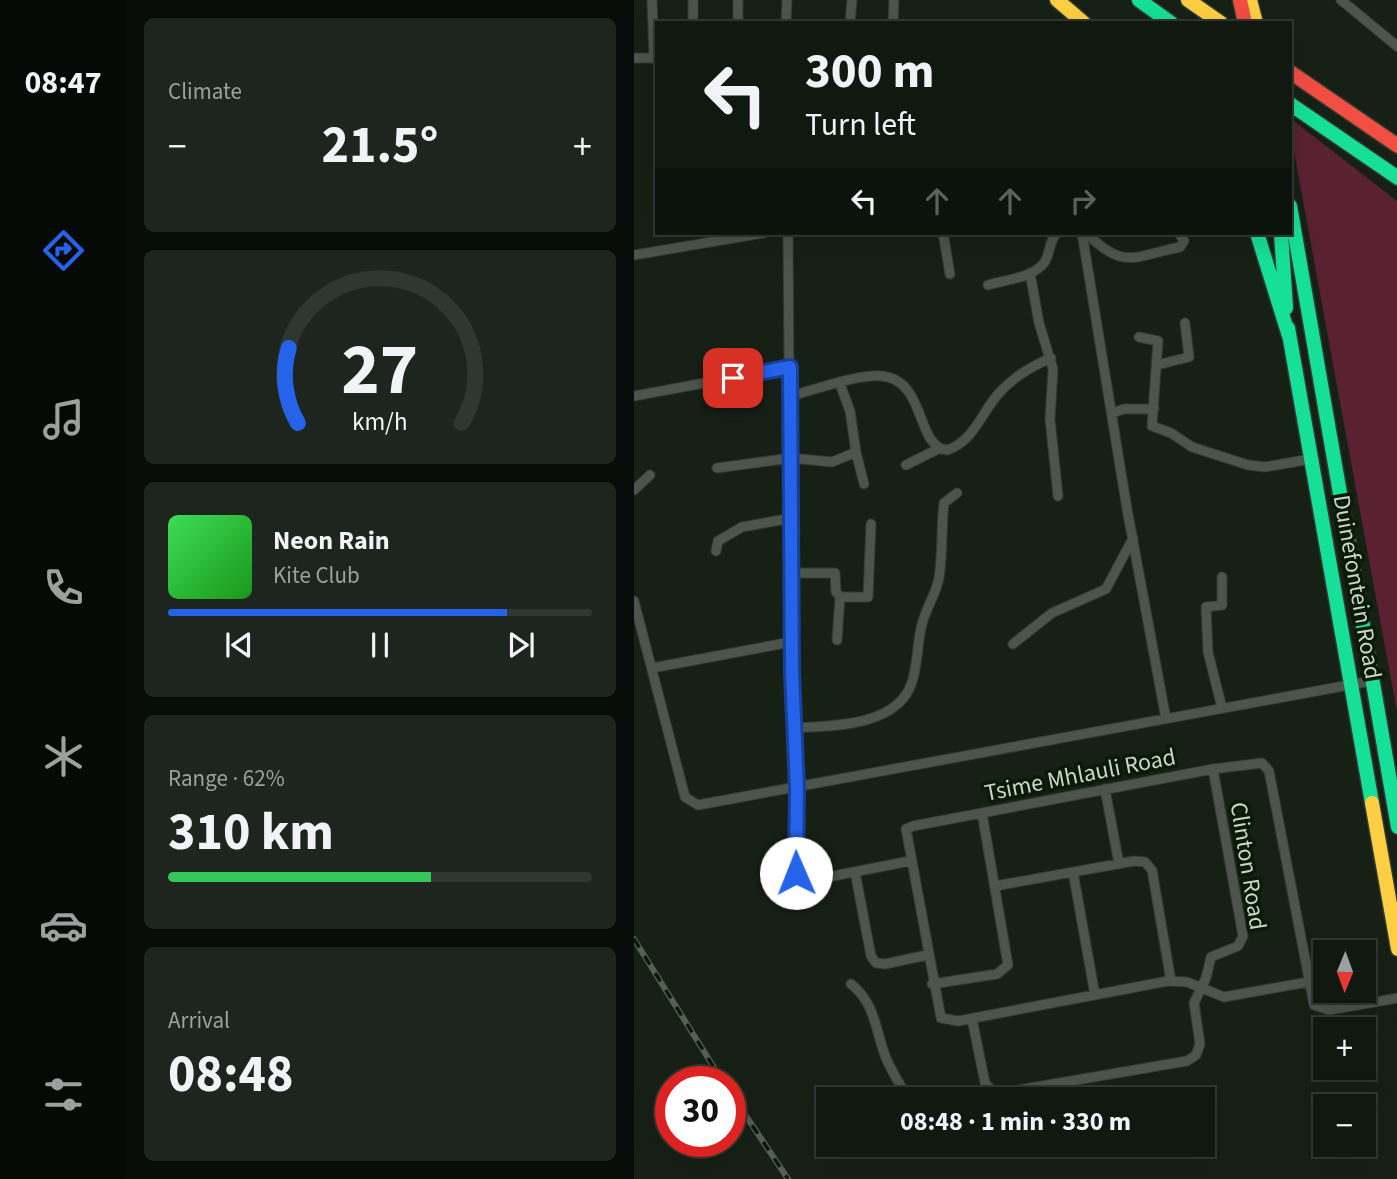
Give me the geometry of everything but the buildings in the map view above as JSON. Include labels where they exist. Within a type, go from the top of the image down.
[{"type":"main road","points":[[1057,0],[1082,21]]},
{"type":"main road","points":[[1139,0],[1168,21]]},
{"type":"main road","points":[[1188,0],[1219,21]]},
{"type":"main road","points":[[1240,0],[1245,21]]},
{"type":"main road","points":[[1251,0],[1256,21]]},
{"type":"main road","points":[[1293,74],[1398,146]]},
{"type":"main road","points":[[1292,105],[1398,178]]},
{"type":"main road","name":"Duinefontein Road","points":[[1292,218],[1398,827]]},
{"type":"main road","points":[[1259,235],[1289,336]]},
{"type":"main road","name":"Duinefontein Road","points":[[1281,235],[1289,336],[1398,949]]},
{"type":"street","points":[[634,58],[655,58],[652,0]]},
{"type":"street","points":[[693,0],[693,21]]},
{"type":"street","points":[[738,0],[738,21]]},
{"type":"street","points":[[786,21],[787,0]]},
{"type":"street","points":[[850,21],[852,0]]},
{"type":"street","points":[[893,21],[894,0]]},
{"type":"street","points":[[1341,0],[1398,47]]},
{"type":"street","points":[[634,255],[752,235]]},
{"type":"street","points":[[788,235],[791,642],[797,788],[795,868],[802,881]]},
{"type":"street","points":[[943,235],[950,274]]},
{"type":"street","points":[[988,285],[1030,273],[1044,263],[1053,235]]},
{"type":"street","points":[[1084,235],[1133,538],[1166,719]]},
{"type":"street","points":[[1086,235],[1109,254],[1122,258],[1180,247],[1184,241],[1180,235]]},
{"type":"street","points":[[1030,273],[1039,323],[1051,358],[1050,419],[1058,496]]},
{"type":"street","points":[[1157,365],[1189,357],[1185,323]]},
{"type":"street","points":[[1139,337],[1158,340],[1152,426],[1171,433],[1192,447],[1248,465],[1265,467],[1311,459]]},
{"type":"street","points":[[790,396],[882,376],[898,381],[911,392],[931,439],[940,448],[947,450],[956,446],[985,416],[1000,391],[1020,373],[1051,358]]},
{"type":"street","points":[[634,396],[790,367]]},
{"type":"street","points":[[840,384],[850,411],[864,484]]},
{"type":"street","points":[[1112,413],[1124,409],[1154,409]]},
{"type":"street","points":[[906,465],[940,448]]},
{"type":"street","points":[[717,468],[791,458],[832,462],[856,452]]},
{"type":"street","points":[[634,490],[650,475]]},
{"type":"street","points":[[793,728],[841,724],[872,717],[894,707],[906,695],[913,682],[922,623],[939,575],[944,503],[957,493]]},
{"type":"street","points":[[716,551],[719,541],[742,527],[792,518]]},
{"type":"street","points":[[840,597],[868,597],[871,524]]},
{"type":"street","points":[[1013,644],[1060,608],[1106,589],[1113,582],[1133,538]]},
{"type":"street","points":[[792,573],[835,573],[836,592],[840,597],[837,640]]},
{"type":"street","points":[[1222,577],[1222,605],[1206,607],[1209,652],[1222,708]]},
{"type":"street","points":[[634,601],[685,797],[690,803],[698,805],[1371,681]]},
{"type":"street","points":[[652,668],[791,642]]},
{"type":"street","name":"Tsime Mhlauli Road","points":[[972,1018],[958,1021],[941,1018],[932,984],[906,829],[1253,762],[1262,763],[1269,771],[1308,982]]},
{"type":"street","name":"Clinton Road","points":[[1202,989],[1210,957],[1238,946],[1243,936],[1213,769]]},
{"type":"street","points":[[1105,789],[1119,864]]},
{"type":"street","points":[[932,984],[997,974],[1008,965],[982,813]]},
{"type":"street","points":[[995,886],[1134,861],[1150,865],[1171,981]]},
{"type":"street","points":[[823,878],[910,862]]},
{"type":"street","points":[[856,872],[871,956],[876,962],[885,964],[927,955]]},
{"type":"street","points":[[1073,872],[1095,995]]},
{"type":"street","points":[[1202,989],[1193,1007],[1200,1044],[1192,1058],[999,1094],[987,1088],[972,1018],[1171,981],[1181,981],[1224,997],[1308,982],[1314,1004],[1324,1010],[1398,998]]},
{"type":"street","points":[[852,984],[864,995],[877,1021],[885,1057],[902,1087]]},
{"type":"shaded area","points":[[1292,120],[1397,201],[1397,712],[1292,141]]},
{"type":"railway","points":[[634,939],[713,1066]]},
{"type":"railway","points":[[746,1116],[788,1179]]},
{"type":"traffic: fast","points":[[1139,0],[1168,21]]},
{"type":"traffic: fast","points":[[1292,105],[1398,178]]},
{"type":"traffic: fast","points":[[1292,218],[1398,827]]},
{"type":"traffic: fast","points":[[1258,235],[1289,336]]},
{"type":"traffic: fast","points":[[1281,235],[1286,308]]},
{"type":"traffic: fast","points":[[1288,328],[1372,803]]},
{"type":"traffic: slow","points":[[1057,0],[1082,21]]},
{"type":"traffic: slow","points":[[1188,0],[1218,21]]},
{"type":"traffic: slow","points":[[1250,0],[1255,21]]},
{"type":"traffic: slow","points":[[1372,803],[1398,949]]},
{"type":"traffic: jam","points":[[1240,0],[1245,21]]},
{"type":"traffic: jam","points":[[1292,73],[1398,146]]},
{"type":"route","points":[[733,378],[790,367],[796,873]]}]
